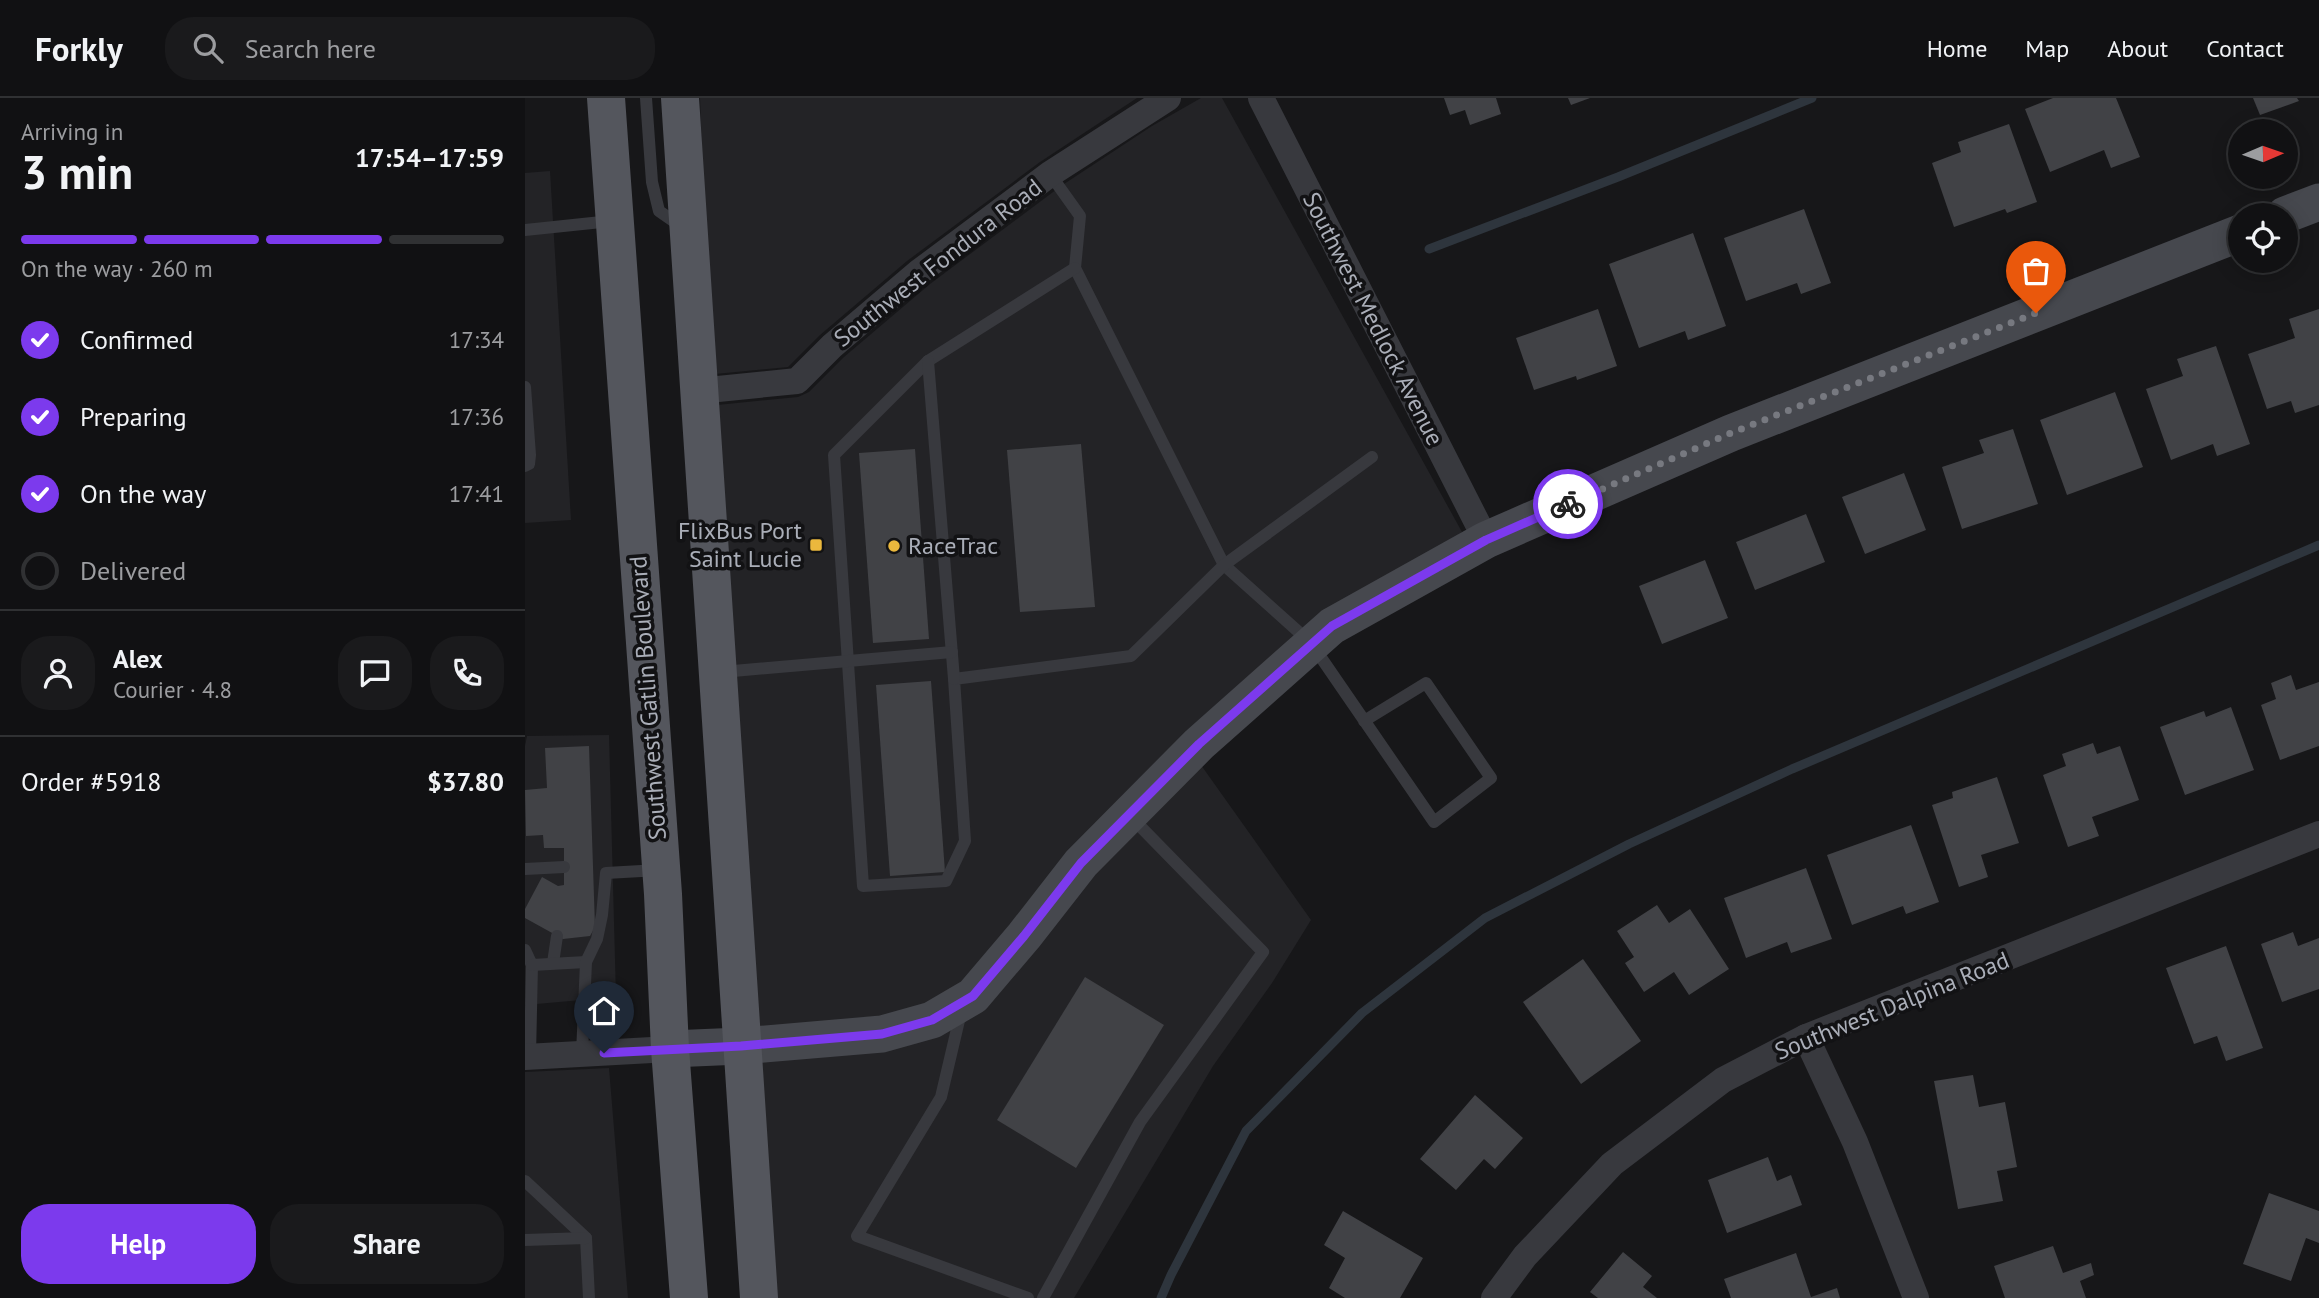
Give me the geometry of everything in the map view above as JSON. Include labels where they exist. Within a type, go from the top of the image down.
[{"type":"main road","name":"Southwest Gatlin Boulevard","points":[[606,98],[689,1298]]},
{"type":"main road","points":[[680,98],[759,1298]]},
{"type":"street","name":"Southwest Fondura Road","points":[[698,391],[797,382],[832,346],[919,272],[1140,110],[1168,98]]},
{"type":"street","name":"Southwest Medlock Avenue","points":[[1261,98],[1486,540]]},
{"type":"street","points":[[2298,210],[2319,202]]},
{"type":"street","points":[[528,1057],[741,1046],[882,1034],[932,1020],[973,996],[1081,863],[1199,744],[1332,626],[1486,540],[1731,433],[2228,238]]},
{"type":"street","name":"Southwest Dalpina Road","points":[[1494,1298],[1525,1255],[1612,1164],[1723,1080],[1806,1037],[2319,834]]},
{"type":"street","points":[[1806,1037],[1854,1142],[1916,1298]]},
{"type":"lane","points":[[646,98],[652,182],[659,211],[688,231]]},
{"type":"lane","points":[[1050,174],[1080,216],[1075,268],[1224,565],[1311,643],[1364,721],[1434,822],[1491,778],[1426,683],[1364,721]]},
{"type":"lane","points":[[525,230],[615,221]]},
{"type":"lane","points":[[928,361],[965,841],[946,881],[863,886],[834,455],[928,361],[1075,268]]},
{"type":"lane","points":[[525,387],[530,455],[529,464],[525,466]]},
{"type":"lane","points":[[954,680],[1131,656],[1224,565],[1372,457]]},
{"type":"lane","points":[[717,672],[952,652]]},
{"type":"lane","points":[[1043,1298],[1140,1122],[1263,952],[1129,814]]},
{"type":"lane","points":[[525,869],[564,867]]},
{"type":"lane","points":[[582,1054],[586,962],[597,939],[602,915],[600,873],[659,870]]},
{"type":"lane","points":[[553,963],[557,936]]},
{"type":"lane","points":[[525,950],[532,965],[528,1057]]},
{"type":"lane","points":[[532,965],[586,962]]},
{"type":"lane","points":[[963,1002],[941,1097],[857,1236],[1028,1298]]},
{"type":"lane","points":[[525,1181],[586,1238],[589,1298]]},
{"type":"lane","points":[[525,1240],[586,1238]]},
{"type":"shaded area","points":[[700,98],[1137,98],[1040,162],[907,261],[820,335],[788,367],[715,374]]},
{"type":"shaded area","points":[[1201,98],[1222,98],[1462,532],[1010,927],[961,985],[925,1006],[879,1019],[758,1029],[717,405],[798,397],[809,392],[844,357],[930,284],[1061,186],[1152,126]]},
{"type":"shaded area","points":[[550,171],[571,520],[525,523],[525,173]]},
{"type":"shaded area","points":[[609,735],[616,997],[525,1005],[527,736]]},
{"type":"shaded area","points":[[1201,765],[1311,920],[1272,983],[1213,1066],[1074,1298],[777,1298],[760,1060],[887,1049],[1095,872]]},
{"type":"shaded area","points":[[609,1068],[628,1298],[525,1298],[525,1072]]},
{"type":"building","points":[[1444,98],[1496,98],[1501,114],[1470,125],[1465,110],[1450,115]]},
{"type":"building","points":[[1568,98],[1590,98],[1571,105]]},
{"type":"building","points":[[2053,98],[2116,98],[2140,157],[2111,168],[2104,150],[2050,172],[2025,109]]},
{"type":"building","points":[[2253,98],[2297,98],[2299,101],[2260,115]]},
{"type":"building","points":[[2009,124],[2037,202],[2007,213],[2005,209],[1954,227],[1932,163],[1961,152],[1958,142]]},
{"type":"building","points":[[1804,209],[1831,283],[1801,294],[1797,283],[1746,301],[1724,238]]},
{"type":"building","points":[[1693,233],[1726,326],[1688,340],[1685,331],[1639,348],[1609,264]]},
{"type":"building","points":[[1598,309],[1617,366],[1577,380],[1576,376],[1534,390],[1516,338]]},
{"type":"building","points":[[2319,309],[2319,405],[2295,413],[2291,401],[2267,409],[2248,354],[2295,338],[2289,319]]},
{"type":"building","points":[[2216,346],[2250,444],[2217,456],[2213,444],[2171,460],[2146,389],[2183,376],[2177,359]]},
{"type":"building","points":[[2115,392],[2143,467],[2067,495],[2040,420]]},
{"type":"building","points":[[2013,429],[2038,504],[1962,529],[1942,467],[1984,453],[1979,440]]},
{"type":"building","points":[[1081,444],[1095,607],[1020,612],[1007,450]]},
{"type":"building","name":"RaceTrac","points":[[915,449],[929,639],[873,643],[859,453]]},
{"type":"building","points":[[1904,473],[1926,530],[1865,554],[1842,497]]},
{"type":"building","points":[[1806,514],[1825,562],[1755,590],[1736,542]]},
{"type":"building","points":[[1705,560],[1728,618],[1662,644],[1639,586]]},
{"type":"building","points":[[2291,675],[2296,690],[2319,682],[2319,746],[2280,760],[2261,705],[2276,699],[2271,683]]},
{"type":"building","points":[[931,681],[945,872],[890,876],[876,685]]},
{"type":"building","points":[[2231,707],[2254,770],[2185,795],[2160,727],[2204,711],[2206,717]]},
{"type":"building","points":[[2093,743],[2097,754],[2120,746],[2139,800],[2092,817],[2099,836],[2068,847],[2043,775],[2066,766],[2062,754]]},
{"type":"building","points":[[589,746],[595,927],[590,936],[563,939],[525,918],[525,909],[542,877],[558,886],[564,885],[564,848],[544,848],[543,835],[526,836],[525,790],[547,788],[545,748]]},
{"type":"building","points":[[1997,777],[2019,843],[1981,855],[1988,877],[1959,887],[1932,805],[1953,798],[1952,792]]},
{"type":"building","points":[[1911,825],[1939,902],[1906,914],[1903,906],[1852,925],[1827,855]]},
{"type":"building","points":[[1806,868],[1832,939],[1791,953],[1787,942],[1746,958],[1724,898]]},
{"type":"building","points":[[1657,905],[1669,923],[1690,909],[1729,969],[1689,995],[1674,972],[1644,992],[1625,963],[1634,957],[1617,931]]},
{"type":"building","points":[[2293,932],[2298,946],[2319,938],[2319,989],[2282,1002],[2261,944]]},
{"type":"building","points":[[2226,946],[2263,1048],[2226,1061],[2217,1036],[2194,1044],[2166,968]]},
{"type":"building","points":[[1583,959],[1641,1041],[1581,1084],[1523,1002]]},
{"type":"building","points":[[1085,977],[1164,1025],[1076,1168],[997,1120]]},
{"type":"building","points":[[1973,1075],[1979,1107],[2005,1102],[2017,1167],[1997,1171],[2003,1201],[1958,1209],[1934,1081]]},
{"type":"building","points":[[1475,1095],[1523,1138],[1495,1169],[1484,1159],[1456,1190],[1420,1159]]},
{"type":"building","points":[[1768,1157],[1777,1181],[1791,1175],[1802,1205],[1727,1233],[1708,1180]]},
{"type":"building","points":[[2269,1193],[2319,1211],[2319,1243],[2306,1238],[2291,1281],[2243,1264]]},
{"type":"building","points":[[1343,1211],[1423,1258],[1400,1298],[1345,1298],[1329,1288],[1345,1258],[1324,1245]]},
{"type":"building","points":[[2053,1246],[2063,1273],[2091,1263],[2094,1275],[2080,1281],[2086,1298],[2005,1298],[1994,1266]]},
{"type":"building","points":[[1623,1252],[1652,1276],[1643,1287],[1657,1298],[1598,1298],[1590,1292]]},
{"type":"building","points":[[1796,1253],[1811,1297],[1837,1288],[1840,1298],[1731,1298],[1724,1279]]},
{"type":"waterway","points":[[1429,249],[1618,177],[1812,98]]},
{"type":"waterway","points":[[1161,1298],[1246,1131],[1362,1013],[1485,918],[1629,844],[1792,769],[2319,545]]},
{"type":"way so far","points":[[1568,504],[1731,433],[2036,313]]},
{"type":"place","name":"FlixBus Port Saint Lucie","points":[[816,545]]},
{"type":"place","name":"RaceTrac","points":[[894,546]]},
{"type":"route","points":[[604,1053],[741,1046],[882,1034],[932,1020],[973,996],[1081,863],[1199,744],[1311,643],[1332,626],[1486,540],[1568,504]]}]
